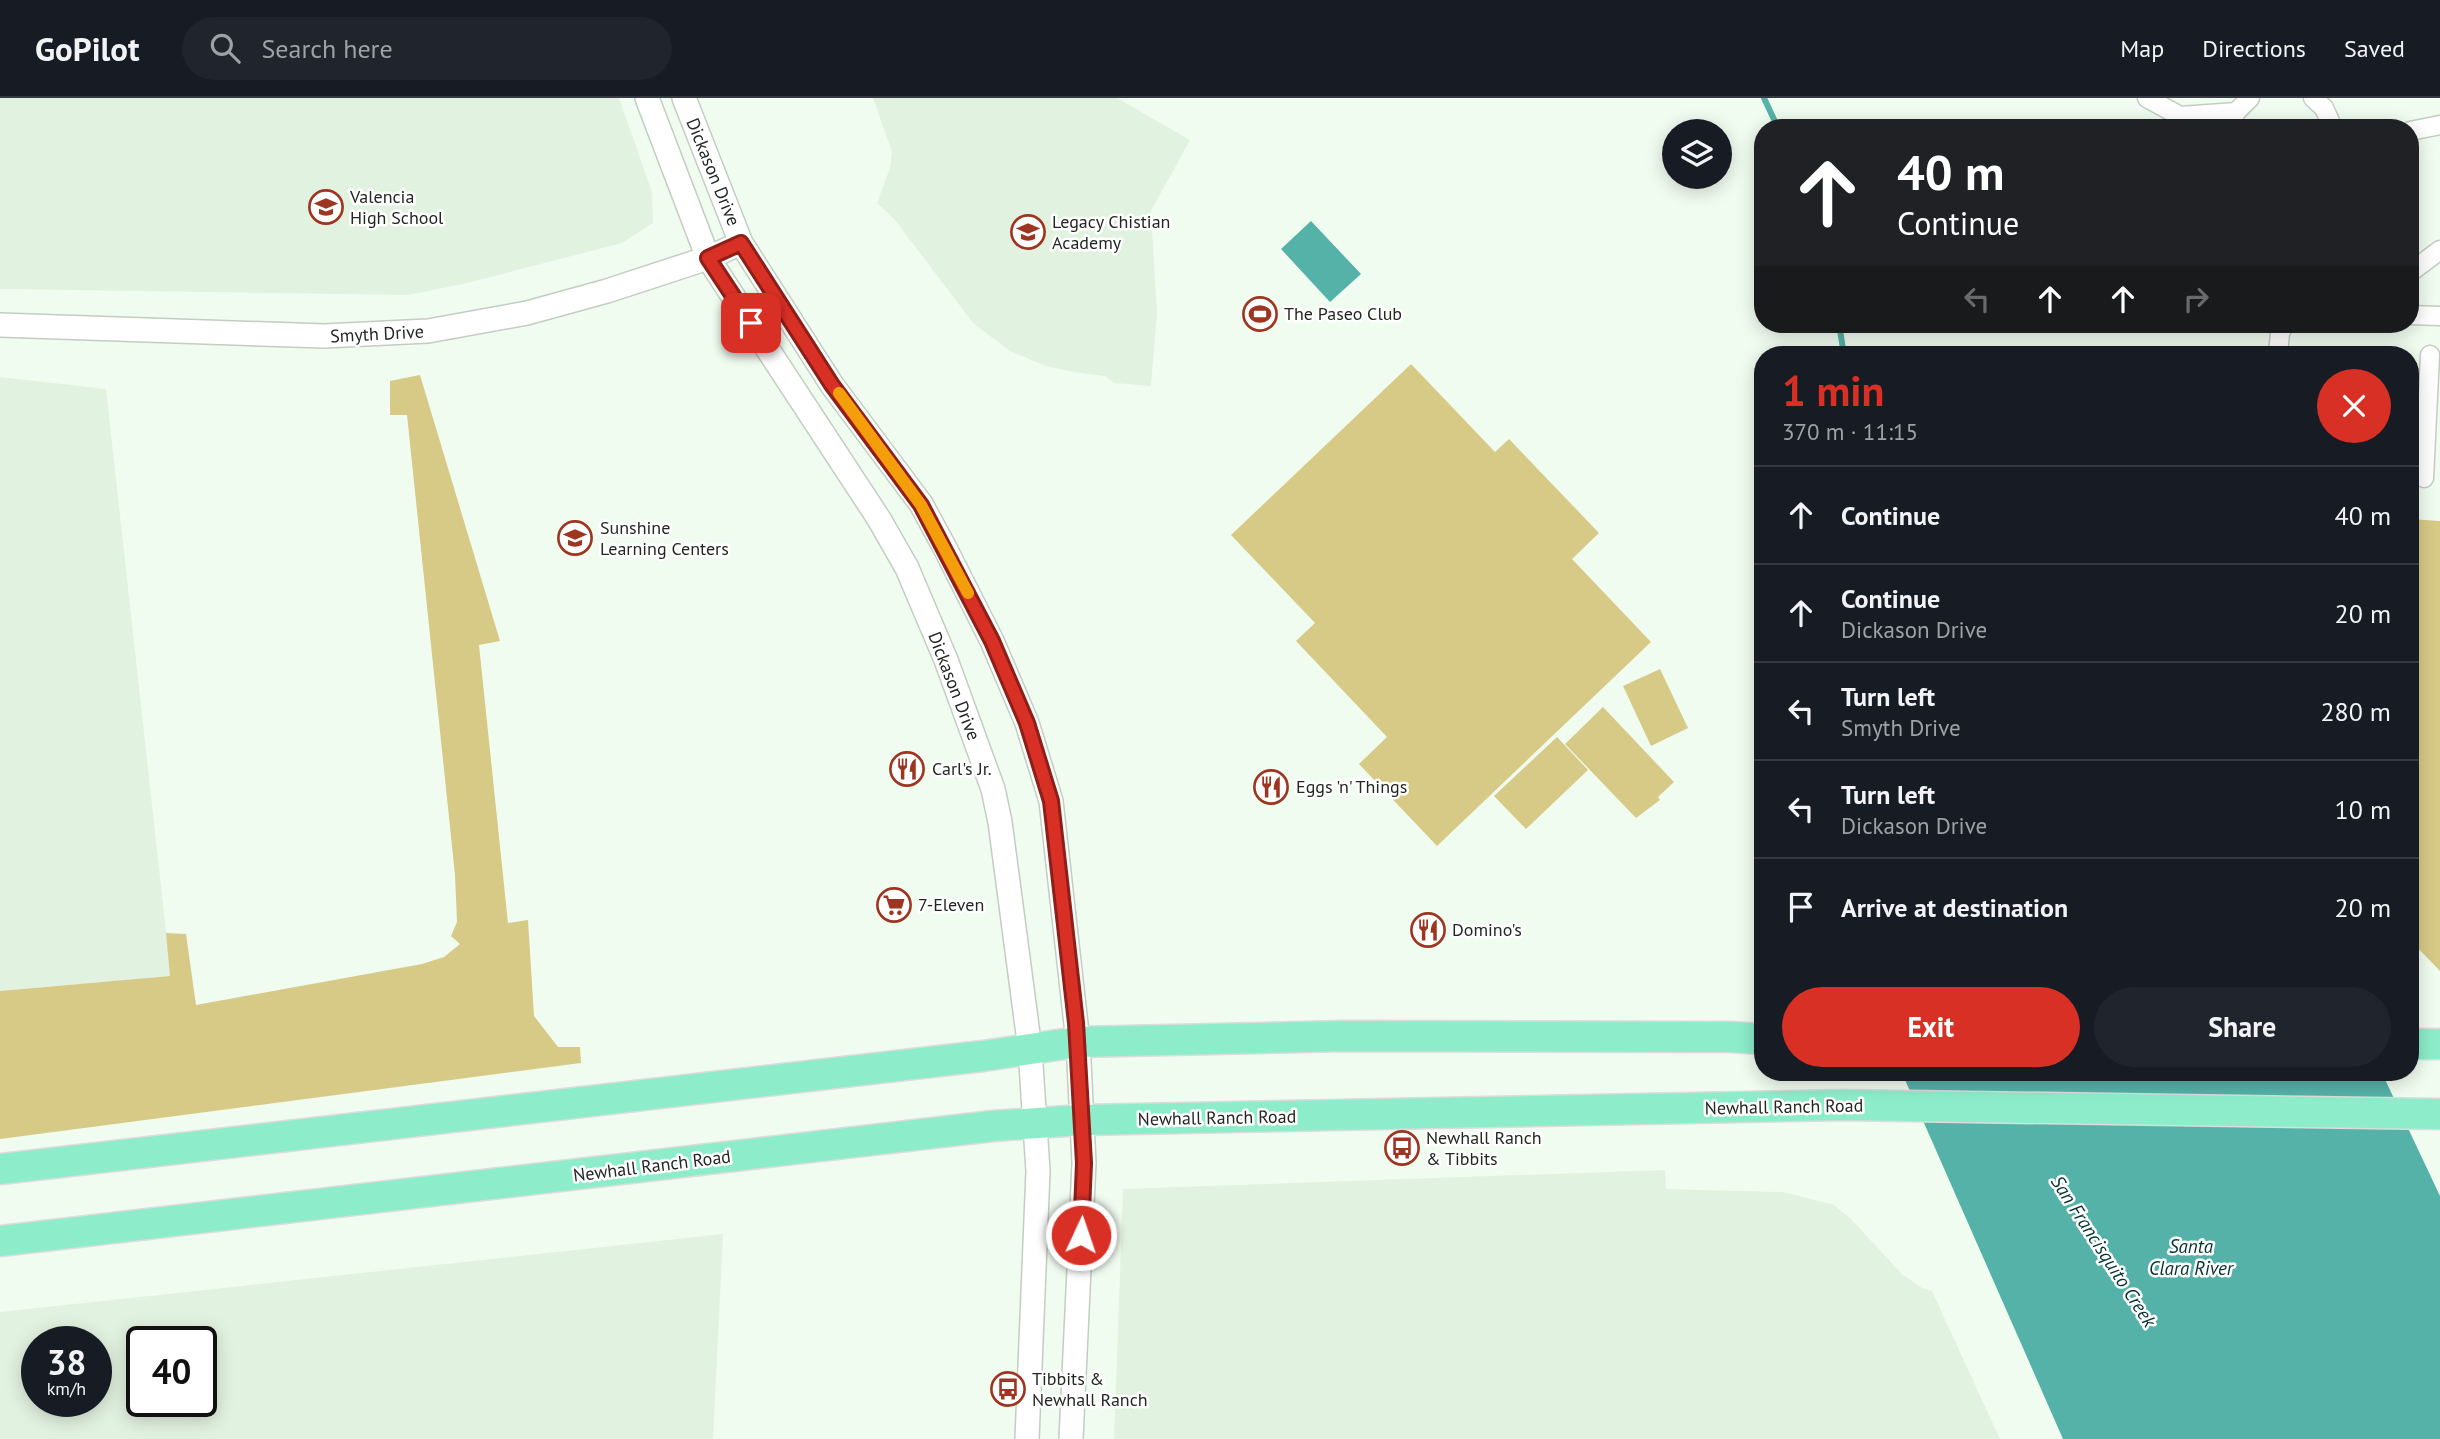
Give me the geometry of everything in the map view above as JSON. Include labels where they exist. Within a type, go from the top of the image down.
[{"type":"main road","points":[[0,1169],[1078,1042],[1345,1037],[1754,1038]]},
{"type":"main road","points":[[2419,1044],[2440,1044]]},
{"type":"main road","name":"Newhall Ranch Road","points":[[0,1241],[973,1129],[1082,1120],[1843,1105],[2440,1114]]},
{"type":"street","name":"Dickason Drive","points":[[647,98],[708,258],[879,519],[907,568],[946,660],[995,800],[1030,1049],[1038,1171],[1027,1439]]},
{"type":"street","name":"Dickason Drive","points":[[684,98],[741,243],[832,385],[921,505],[997,653],[1027,723],[1051,801],[1078,1042],[1084,1163],[1071,1439]]},
{"type":"street","points":[[2147,98],[2184,119]]},
{"type":"street","points":[[2234,119],[2250,98]]},
{"type":"street","points":[[2313,98],[2332,119]]},
{"type":"street","points":[[2179,116],[2220,119]]},
{"type":"street","points":[[2419,129],[2440,125]]},
{"type":"street","name":"Smyth Drive","points":[[0,325],[324,337],[428,331],[527,313],[607,291],[708,258],[741,243]]},
{"type":"street","points":[[2419,266],[2440,250]]},
{"type":"street","points":[[2419,315],[2440,316]]},
{"type":"street","points":[[2419,421],[2430,355]]},
{"type":"street","points":[[2419,436],[2424,478]]},
{"type":"shaded area","name":"Valencia High School","points":[[0,98],[619,98],[652,192],[653,223],[622,243],[463,284],[408,295],[0,289]]},
{"type":"shaded area","name":"Legacy Chistian Academy","points":[[873,98],[1117,98],[1190,140],[1151,211],[1157,313],[1151,386],[1114,383],[1105,376],[1046,366],[1010,351],[973,323],[895,220],[877,203],[890,168],[892,152]]},
{"type":"shaded area","points":[[1411,364],[1495,452],[1509,439],[1599,533],[1572,559],[1651,642],[1437,846],[1359,764],[1387,737],[1296,641],[1315,623],[1231,535]]},
{"type":"shaded area","points":[[420,375],[500,641],[479,645],[508,923],[528,920],[534,1016],[558,1047],[580,1047],[581,1063],[0,1139],[0,991],[170,976],[166,933],[186,934],[196,1005],[422,964],[444,957],[460,944],[451,936],[457,922],[455,875],[407,415],[390,415],[390,381]]},
{"type":"shaded area","points":[[0,377],[106,389],[171,976],[0,991]]},
{"type":"shaded area","points":[[2419,520],[2440,521],[2440,971],[2419,949]]},
{"type":"shaded area","points":[[1660,669],[1688,728],[1651,746],[1623,686]]},
{"type":"shaded area","points":[[1603,707],[1674,782],[1658,797],[1660,800],[1636,818],[1565,744]]},
{"type":"shaded area","points":[[1557,737],[1588,770],[1526,829],[1494,796]]},
{"type":"shaded area","points":[[1665,1170],[1666,1189],[1783,1192],[1834,1205],[1851,1219],[1902,1274],[1922,1288],[1932,1291],[2000,1439],[1114,1439],[1123,1189]]},
{"type":"shaded area","points":[[723,1234],[713,1439],[0,1439],[0,1312]]},
{"type":"water","points":[[1311,221],[1361,274],[1330,302],[1281,249]]},
{"type":"water","name":"Santa Clara River","points":[[1906,1081],[2386,1081],[2440,1196],[2440,1439],[2063,1439]]},
{"type":"waterway","name":"San Francisquito Creek","points":[[1764,98],[1774,119]]},
{"type":"waterway","name":"San Francisquito Creek","points":[[1840,333],[1843,346]]},
{"type":"slow traffic","points":[[839,393],[921,505],[968,593]]},
{"type":"place","name":"Valencia High School","points":[[326,207]]},
{"type":"place","name":"Legacy Chistian Academy","points":[[1028,232]]},
{"type":"place","name":"The Paseo Club","points":[[1260,314]]},
{"type":"place","name":"Sunshine Learning Centers","points":[[575,538]]},
{"type":"place","name":"Carl's Jr.","points":[[907,769]]},
{"type":"place","name":"Eggs 'n' Things","points":[[1271,787]]},
{"type":"place","name":"7-Eleven","points":[[894,905]]},
{"type":"place","name":"Domino's","points":[[1428,930]]},
{"type":"place","name":"Newhall Ranch & Tibbits","points":[[1402,1148]]},
{"type":"place","name":"Tibbits & Newhall Ranch","points":[[1008,1389]]},
{"type":"route","points":[[751,323],[708,258],[741,243],[832,385],[921,505],[992,641],[1027,723],[1051,801],[1076,1023],[1084,1163],[1081,1235]]}]
